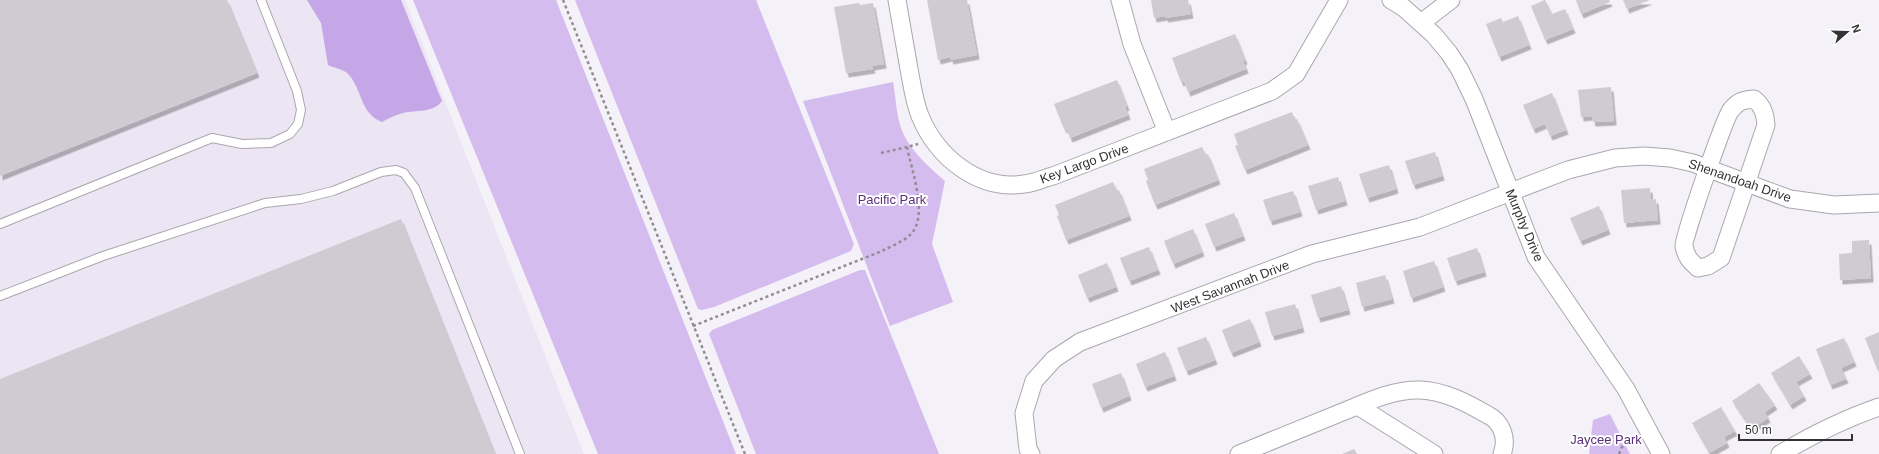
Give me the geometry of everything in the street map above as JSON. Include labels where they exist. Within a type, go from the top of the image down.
[{"type":"street","name":"Key Largo Drive","points":[[897,0],[913,90],[920,116],[933,139],[948,159],[971,175],[998,184],[1024,184],[1053,176],[1272,91],[1296,74],[1339,0]]},
{"type":"street","points":[[1120,0],[1132,44],[1167,132]]},
{"type":"street","name":"Murphy Drive","points":[[1391,0],[1421,23],[1449,52],[1466,80],[1536,257],[1626,389],[1661,454]]},
{"type":"street","points":[[1421,23],[1451,0]]},
{"type":"street","points":[[1754,99],[1761,105],[1765,115],[1766,125],[1747,184],[1722,258],[1708,266],[1698,268],[1688,260],[1684,244],[1708,168],[1730,111],[1741,100],[1754,99]]},
{"type":"street","name":"Shenandoah Drive","points":[[1510,191],[1568,170],[1615,158],[1644,156],[1670,158],[1708,168],[1790,199],[1826,204],[1879,203]]},
{"type":"street","name":"West Savannah Drive","points":[[1031,454],[1028,449],[1024,413],[1034,381],[1054,359],[1080,342],[1312,254],[1420,227],[1510,191]]},
{"type":"street","points":[[1239,454],[1358,406],[1392,394],[1420,390],[1458,398],[1491,417],[1503,432],[1504,442],[1502,454]]},
{"type":"street","points":[[1358,406],[1434,454]]},
{"type":"street","points":[[1780,454],[1816,433],[1855,415],[1879,407]]},
{"type":"lane","points":[[0,224],[212,138],[242,144],[271,143],[290,134],[298,124],[301,110],[297,91],[261,0]]},
{"type":"lane","points":[[0,296],[102,256],[265,202],[301,200],[333,191],[381,172],[396,170],[404,173],[415,188],[520,454]]},
{"type":"path","points":[[563,0],[745,454]]},
{"type":"path","points":[[881,153],[933,139]]},
{"type":"path","points":[[693,326],[882,251],[904,240],[912,233],[917,224],[919,208],[907,147]]},
{"type":"path","points":[[1619,454],[1622,447],[1628,443]]},
{"type":"shaded area","points":[[0,0],[405,0],[584,454],[0,454]]},
{"type":"shaded area","points":[[307,0],[401,0],[442,101],[439,105],[434,108],[403,113],[382,122],[375,118],[365,107],[353,80],[348,74],[328,65],[321,23]]},
{"type":"green space","points":[[413,0],[556,0],[736,454],[598,454]]},
{"type":"green space","points":[[575,0],[756,0],[854,244],[851,251],[714,307],[702,310],[698,309]]},
{"type":"green space","name":"Pacific Park","points":[[893,82],[898,117],[904,136],[920,157],[945,181],[932,244],[953,302],[890,326],[803,101]]},
{"type":"green space","points":[[860,270],[865,270],[939,454],[756,454],[709,334],[712,330]]},
{"type":"green space","name":"Jaycee Park","points":[[1610,414],[1630,454],[1589,454],[1593,420]]},
{"type":"building","points":[[0,0],[227,0],[257,73],[0,176]]},
{"type":"building","points":[[927,0],[967,0],[977,55],[951,60],[950,57],[938,60]]},
{"type":"building","points":[[1151,0],[1188,0],[1191,14],[1166,18],[1165,16],[1154,18]]},
{"type":"building","points":[[1545,0],[1552,14],[1565,9],[1573,29],[1545,40],[1531,6]]},
{"type":"building","points":[[1576,0],[1609,0],[1610,2],[1581,14]]},
{"type":"building","points":[[1623,0],[1650,0],[1627,9]]},
{"type":"building","points":[[859,3],[860,5],[873,3],[884,64],[872,66],[873,69],[846,73],[834,7]]},
{"type":"building","points":[[1518,16],[1529,45],[1499,57],[1486,24],[1501,18],[1503,22]]},
{"type":"building","points":[[1235,34],[1245,60],[1243,61],[1246,69],[1188,92],[1184,81],[1181,82],[1172,58]]},
{"type":"building","points":[[1117,80],[1127,106],[1125,107],[1128,115],[1070,138],[1066,128],[1064,129],[1054,104]]},
{"type":"building","points":[[1611,87],[1614,121],[1593,122],[1592,116],[1581,117],[1578,90]]},
{"type":"building","points":[[1552,93],[1566,130],[1550,136],[1545,124],[1533,129],[1523,105]]},
{"type":"building","points":[[1292,112],[1295,120],[1297,119],[1308,145],[1245,170],[1235,146],[1238,145],[1234,134]]},
{"type":"building","points":[[1202,147],[1206,155],[1208,154],[1218,180],[1155,205],[1146,181],[1148,180],[1144,169]]},
{"type":"building","points":[[1435,152],[1442,176],[1413,185],[1405,161]]},
{"type":"building","points":[[1389,165],[1396,189],[1367,198],[1359,174]]},
{"type":"building","points":[[1338,177],[1345,201],[1316,210],[1308,186]]},
{"type":"building","points":[[1113,182],[1117,191],[1119,190],[1129,216],[1066,240],[1057,216],[1059,215],[1055,205]]},
{"type":"building","points":[[1650,188],[1651,200],[1656,199],[1658,220],[1624,223],[1621,190]]},
{"type":"building","points":[[1293,191],[1300,212],[1270,221],[1263,200]]},
{"type":"building","points":[[1599,206],[1608,230],[1580,241],[1570,218]]},
{"type":"building","points":[[1234,213],[1243,236],[1214,247],[1205,224]]},
{"type":"building","points":[[401,219],[495,454],[0,454],[0,379]]},
{"type":"building","points":[[1193,229],[1202,252],[1173,264],[1164,241]]},
{"type":"building","points":[[1869,240],[1871,278],[1840,280],[1839,254],[1852,253],[1852,241]]},
{"type":"building","points":[[1149,247],[1158,270],[1129,281],[1120,258]]},
{"type":"building","points":[[1477,248],[1484,272],[1455,281],[1447,258]]},
{"type":"building","points":[[1434,261],[1443,287],[1411,298],[1403,271]]},
{"type":"building","points":[[1107,263],[1116,287],[1087,298],[1078,275]]},
{"type":"building","points":[[1385,275],[1392,299],[1362,307],[1356,283]]},
{"type":"building","points":[[1341,286],[1348,310],[1318,318],[1311,295]]},
{"type":"building","points":[[1295,304],[1302,328],[1272,336],[1265,312]]},
{"type":"building","points":[[1250,319],[1259,342],[1231,353],[1222,330]]},
{"type":"building","points":[[1879,332],[1879,369],[1877,369],[1865,338]]},
{"type":"building","points":[[1206,337],[1215,360],[1186,371],[1177,348]]},
{"type":"building","points":[[1844,338],[1854,362],[1841,368],[1846,379],[1830,385],[1816,349]]},
{"type":"building","points":[[1165,352],[1174,376],[1145,387],[1136,364]]},
{"type":"building","points":[[1799,356],[1810,374],[1796,382],[1804,396],[1790,405],[1771,373]]},
{"type":"building","points":[[1121,373],[1129,396],[1101,408],[1092,384]]},
{"type":"building","points":[[1759,383],[1775,405],[1765,412],[1768,418],[1751,429],[1732,401]]},
{"type":"building","points":[[1721,407],[1735,431],[1724,437],[1727,443],[1709,453],[1692,423]]},
{"type":"building","points":[[1354,449],[1357,454],[1342,454]]}]
